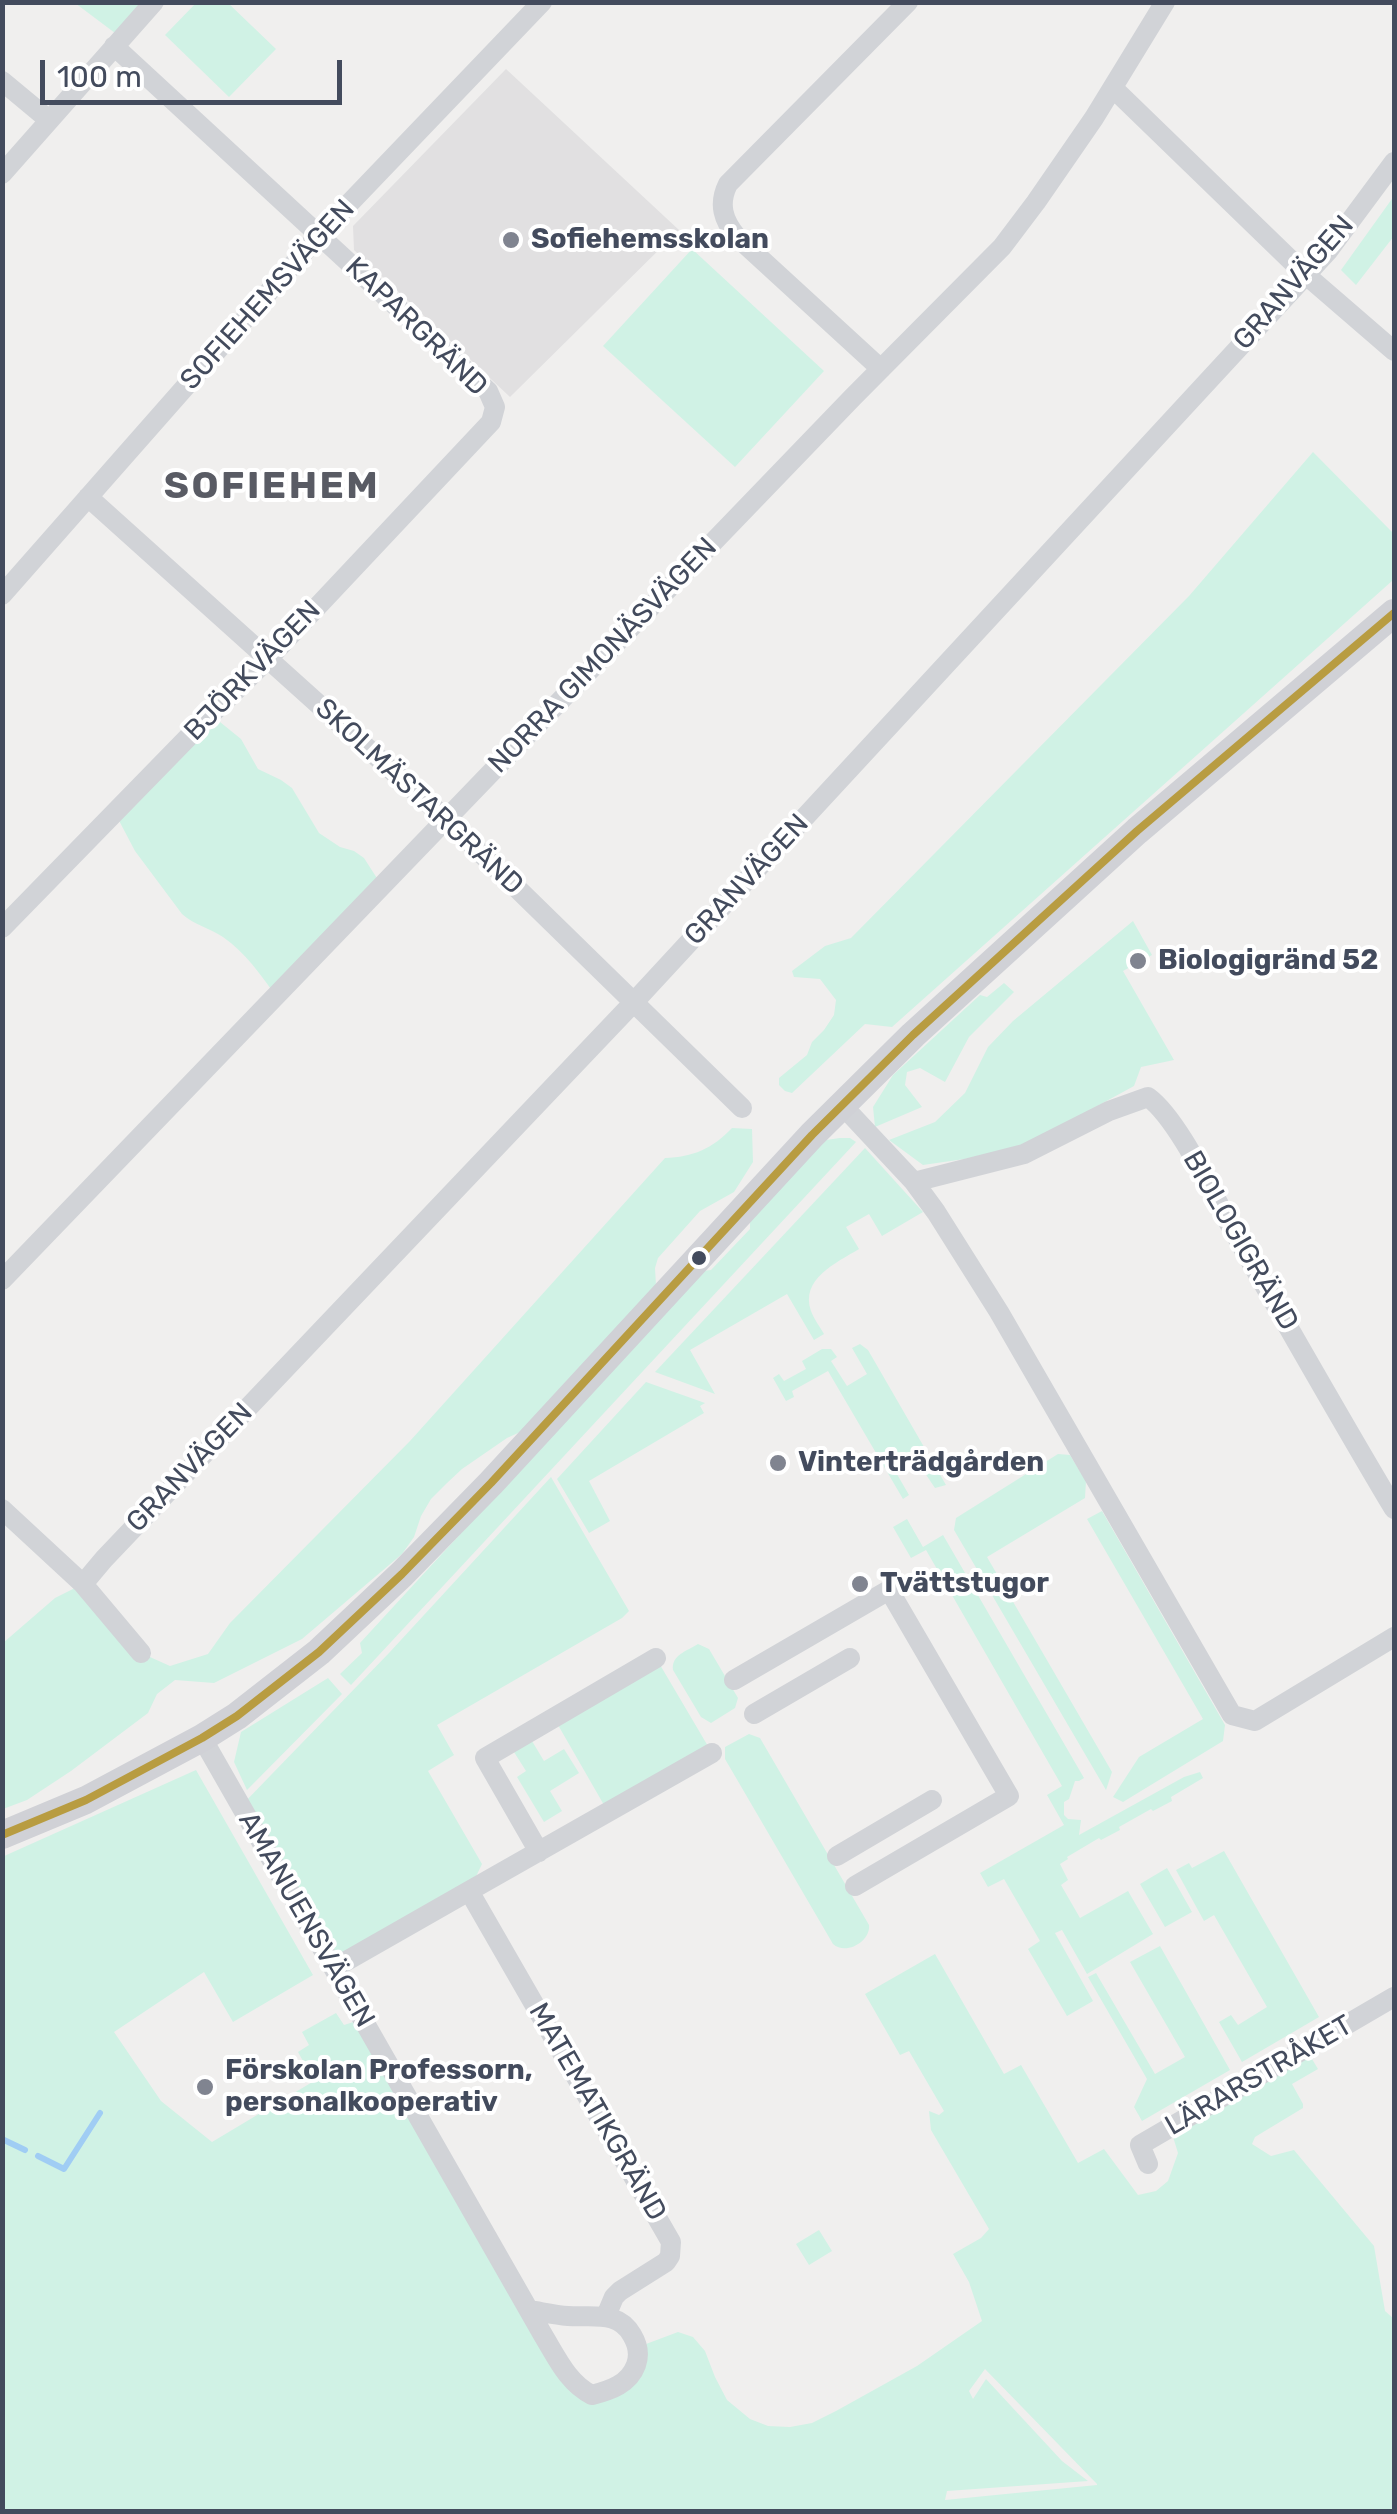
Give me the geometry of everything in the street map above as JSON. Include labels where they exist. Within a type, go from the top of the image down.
[{"type":"street","points":[[2,174],[154,2]]},
{"type":"street","name":"SOFIEHEMSVÄGEN","points":[[2,595],[318,236],[542,2]]},
{"type":"street","points":[[880,369],[737,237],[728,226],[722,205],[728,184],[908,2]]},
{"type":"street","name":"NORRA GIMONÄSVÄGEN","points":[[2,1280],[1002,247],[1112,88],[1165,2]]},
{"type":"street","name":"KAPARGRÄND","points":[[114,46],[488,390],[495,407]]},
{"type":"street","points":[[2,81],[49,120]]},
{"type":"street","points":[[1112,88],[1306,275],[1394,350]]},
{"type":"street","name":"GRANVÄGEN","points":[[83,1584],[634,1002],[1306,275],[1394,162]]},
{"type":"street","name":"BJÖRKVÄGEN","points":[[2,928],[269,658],[491,422],[495,407]]},
{"type":"street","name":"SKOLMÄSTARGRÄND","points":[[88,498],[446,819],[742,1108]]},
{"type":"street","points":[[2,1835],[86,1800],[202,1738],[237,1716],[319,1652],[492,1483],[842,1105],[913,1035],[1137,831],[1394,613]]},
{"type":"street","name":"BIOLOGIGRÄND","points":[[914,1182],[1024,1154],[1148,1097],[1158,1104],[1186,1146],[1394,1510]]},
{"type":"street","points":[[842,1105],[914,1182],[936,1212],[999,1312],[1232,1715],[1255,1722],[1394,1638]]},
{"type":"street","points":[[2,1509],[83,1584],[141,1653]]},
{"type":"street","points":[[734,1680],[889,1590],[1009,1796],[855,1886]]},
{"type":"street","points":[[540,1852],[484,1758],[656,1658]]},
{"type":"street","points":[[754,1714],[850,1658]]},
{"type":"street","name":"AMANUENSVÄGEN","points":[[202,1738],[568,2376],[592,2395],[616,2388],[627,2380],[638,2360],[638,2347],[627,2327],[606,2316]]},
{"type":"street","points":[[334,1968],[712,1753]]},
{"type":"street","points":[[838,1856],[932,1800]]},
{"type":"street","name":"MATEMATIKGRÄND","points":[[469,1891],[671,2242],[666,2262],[620,2291],[606,2316]]},
{"type":"street","name":"LÄRARSTRÅKET","points":[[1148,2164],[1140,2145],[1394,1998]]},
{"type":"street","points":[[529,2310],[606,2316]]},
{"type":"shaded area","name":"Sofiehemsskolan","points":[[506,69],[679,230],[510,397],[354,250],[353,226]]},
{"type":"green space","points":[[197,2],[228,3],[276,49],[229,97],[165,35]]},
{"type":"green space","points":[[75,3],[142,3],[115,33]]},
{"type":"green space","points":[[1394,196],[1394,236],[1356,285],[1341,270]]},
{"type":"green space","points":[[692,249],[824,371],[735,467],[603,346]]},
{"type":"green space","points":[[1313,452],[1394,534],[1392,581],[892,1027],[865,1024],[792,1093],[785,1091],[779,1078],[807,1055],[812,1042],[834,1015],[836,1000],[820,979],[794,977],[792,971],[825,946],[851,938],[1189,596]]},
{"type":"green space","points":[[204,721],[220,722],[241,739],[258,769],[292,788],[319,833],[364,858],[382,886],[276,996],[231,943],[182,914],[135,851],[115,813]]},
{"type":"green space","points":[[1133,921],[1152,955],[1123,971],[1174,1060],[1141,1067],[1134,1086],[1013,1152],[923,1165],[889,1140],[935,1122],[965,1093],[988,1047],[1013,1021]]},
{"type":"green space","points":[[1004,983],[1014,992],[969,1037],[945,1082],[920,1068],[907,1072],[905,1085],[922,1107],[875,1127],[873,1107],[893,1075],[980,995],[987,997]]},
{"type":"green space","points":[[732,1128],[752,1129],[753,1162],[734,1192],[700,1211],[658,1258],[657,1303],[549,1419],[507,1438],[462,1469],[431,1499],[402,1554],[302,1639],[214,1683],[175,1680],[157,1694],[148,1713],[71,1771],[27,1800],[3,1809],[3,1643],[55,1598],[83,1584],[141,1653],[170,1666],[208,1654],[230,1623],[410,1441],[665,1158],[702,1150]]},
{"type":"green space","points":[[826,1140],[856,1142],[351,1685],[340,1674],[362,1653],[360,1643],[702,1271],[711,1270],[750,1229],[750,1218]]},
{"type":"green space","points":[[865,1148],[923,1212],[882,1236],[869,1214],[846,1227],[859,1249],[822,1273],[811,1290],[811,1311],[824,1334],[814,1340],[787,1294],[690,1350],[715,1394],[655,1372]]},
{"type":"green space","points":[[860,1344],[868,1350],[946,1485],[935,1488],[914,1457],[894,1469],[909,1495],[903,1499],[828,1371],[792,1391],[794,1397],[786,1401],[773,1378],[779,1374],[784,1381],[806,1369],[802,1361],[822,1349],[831,1349],[837,1357],[831,1361],[847,1386],[867,1374],[852,1348]]},
{"type":"green space","points":[[646,1382],[705,1403],[700,1406],[704,1413],[589,1481],[610,1521],[589,1533],[557,1479]]},
{"type":"green space","points":[[1058,1454],[1070,1455],[1086,1481],[1085,1498],[987,1557],[1112,1772],[1106,1790],[954,1530],[956,1518]]},
{"type":"green space","points":[[551,1477],[629,1611],[437,1725],[454,1755],[428,1771],[482,1864],[469,1891],[334,1968],[241,1806]]},
{"type":"green space","points":[[1102,1511],[1225,1725],[1223,1741],[1123,1802],[1113,1797],[1139,1757],[1203,1719],[1087,1519]]},
{"type":"green space","points":[[907,1519],[923,1547],[943,1535],[1084,1778],[1075,1781],[1069,1799],[1064,1802],[1064,1815],[1081,1820],[1079,1835],[1184,1777],[1200,1772],[1203,1778],[1171,1797],[1172,1801],[1099,1838],[1060,1864],[1068,1880],[1061,1885],[1080,1918],[1128,1891],[1153,1934],[1087,1974],[1062,1930],[1055,1933],[1093,2001],[1067,2016],[1028,1949],[1040,1941],[1004,1879],[988,1887],[980,1873],[1064,1825],[1047,1795],[1062,1786],[926,1550],[911,1558],[893,1527]]},
{"type":"green space","points":[[698,1644],[709,1649],[738,1698],[735,1708],[711,1723],[701,1717],[673,1670],[677,1657]]},
{"type":"green space","points":[[656,1658],[712,1753],[608,1812],[554,1718]]},
{"type":"green space","points":[[328,1678],[342,1694],[247,1790],[234,1762],[241,1732]]},
{"type":"green space","points":[[749,1734],[760,1738],[869,1925],[866,1936],[857,1945],[844,1948],[833,1944],[725,1759],[725,1747]]},
{"type":"green space","points":[[532,1741],[544,1761],[564,1749],[579,1773],[550,1791],[562,1811],[544,1822],[517,1777],[526,1771],[514,1752]]},
{"type":"green space","points":[[196,1770],[313,1975],[233,2022],[204,1972],[114,2032],[161,2101],[212,2142],[314,2081],[298,2052],[309,2045],[302,2032],[336,2013],[344,2025],[363,2019],[580,2388],[615,2388],[638,2347],[678,2332],[693,2337],[705,2351],[727,2400],[750,2419],[768,2426],[812,2423],[917,2366],[982,2321],[969,2282],[953,2254],[989,2229],[931,2130],[929,2111],[939,2115],[944,2111],[909,2051],[900,2055],[865,1994],[935,1954],[1004,2074],[1021,2065],[1078,2163],[1104,2149],[1138,2195],[1156,2191],[1168,2181],[1178,2153],[1170,2127],[1306,2049],[1318,2069],[1292,2084],[1303,2108],[1255,2137],[1252,2144],[1271,2156],[1294,2150],[1374,2246],[1385,2311],[1394,2319],[1394,2511],[3,2511],[2,1857]],"holes":[[[985,2369],[1097,2485],[945,2500],[947,2491],[1088,2481],[1062,2461],[986,2379],[973,2399],[969,2391]]]},
{"type":"green space","points":[[1224,1851],[1319,2017],[1242,2062],[1219,2022],[1231,2015],[1238,2025],[1267,2007],[1214,1915],[1204,1921],[1176,1870],[1189,1863],[1192,1868]]},
{"type":"green space","points":[[1167,1868],[1192,1912],[1165,1927],[1140,1884]]},
{"type":"green space","points":[[1160,1946],[1230,2070],[1142,2121],[1134,2107],[1147,2079],[1088,1977],[1096,1973],[1155,2074],[1185,2057],[1130,1962]]},
{"type":"green space","points":[[819,2230],[832,2251],[809,2265],[796,2244]]},
{"type":"waterway","points":[[38,2156],[64,2169],[100,2113]]},
{"type":"waterway","points":[[2,2139],[25,2150]]},
{"type":"transit line","points":[[2,1835],[86,1800],[202,1738],[237,1716],[319,1652],[491,1483],[812,1135],[913,1035],[1137,831],[1394,613]]},
{"type":"place","name":"Sofiehemsskolan","points":[[511,240]]},
{"type":"place","name":"Biologigränd 52","points":[[1138,961]]},
{"type":"place","name":"Vinterträdgården","points":[[778,1463]]},
{"type":"place","name":"Tvättstugor","points":[[860,1584]]},
{"type":"place","name":"Förskolan Professorn, personalkooperativ","points":[[205,2087]]},
{"type":"district","name":"SOFIEHEM","points":[[272,487]]}]
